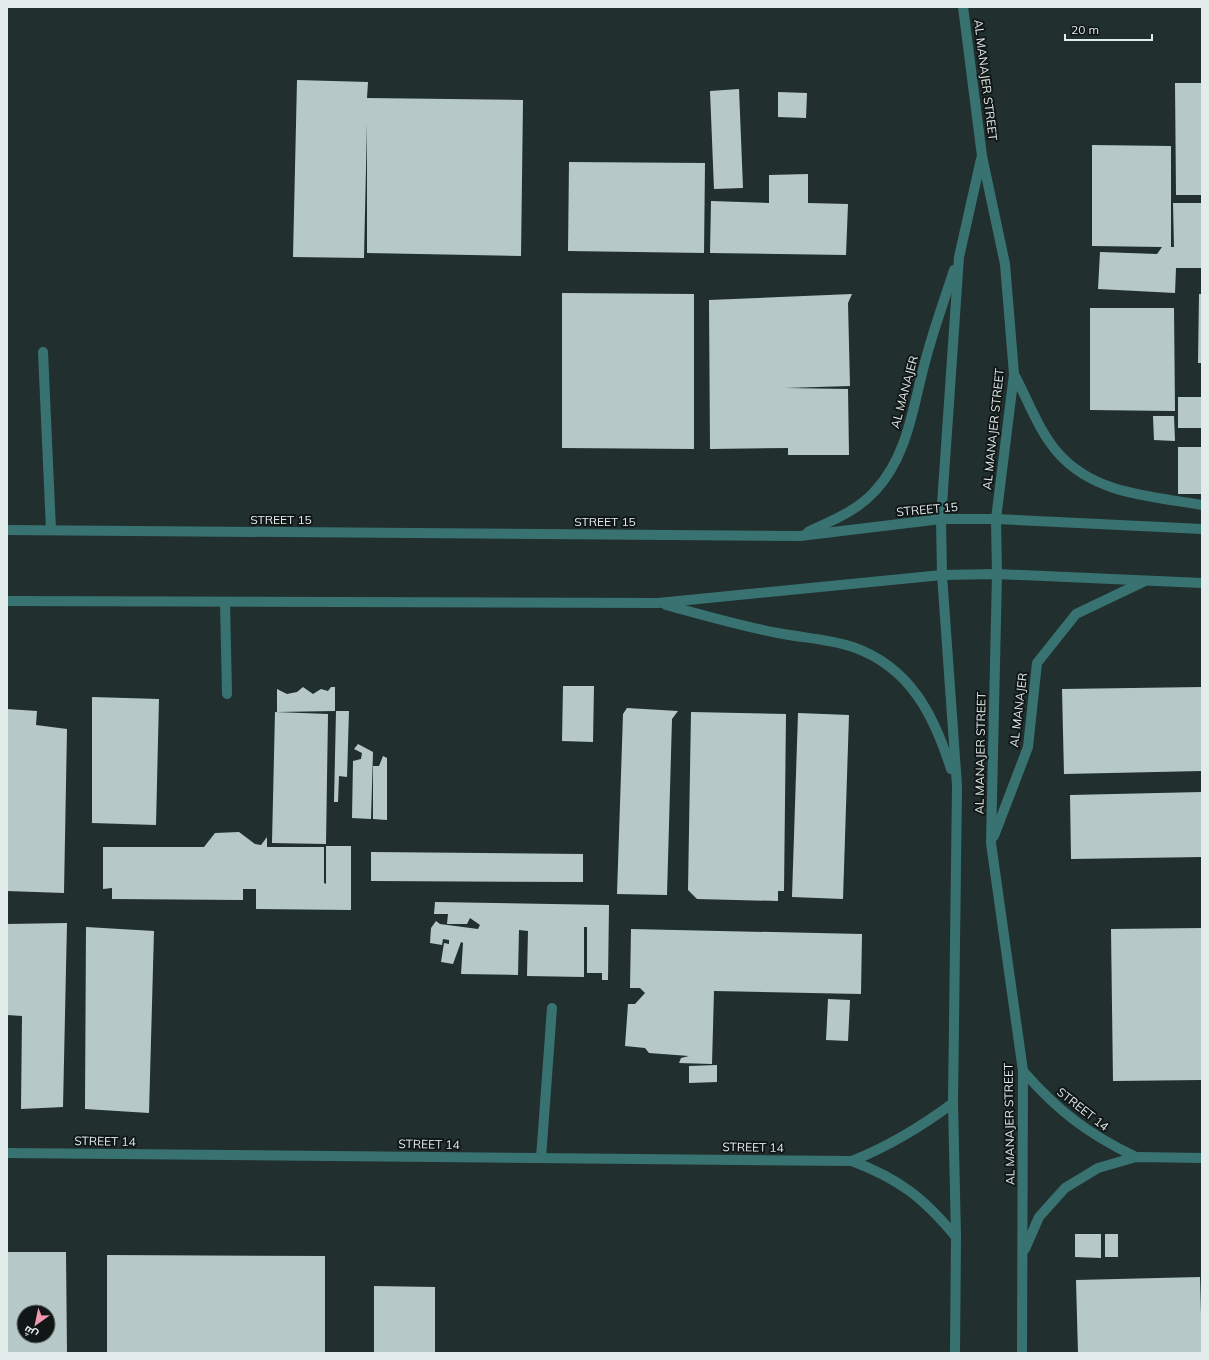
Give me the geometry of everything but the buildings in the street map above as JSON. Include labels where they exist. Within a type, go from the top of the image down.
[{"type":"street","name":"AL MANAJER STREET","points":[[964,7],[982,156],[1005,264],[1014,374],[996,519],[997,574],[991,843],[1023,1071],[1022,1353]]},
{"type":"street","name":"AL MANAJER STREET","points":[[955,1353],[956,1237],[953,1103],[956,786],[942,575],[941,519],[959,257],[982,156]]},
{"type":"street","name":"AL MANAJER","points":[[800,536],[838,518],[860,504],[875,491],[888,472],[901,448],[911,422],[930,343],[959,257]]},
{"type":"street","points":[[43,352],[51,530]]},
{"type":"street","points":[[1014,374],[1043,430],[1058,454],[1080,473],[1107,487],[1136,495],[1202,505]]},
{"type":"street","name":"STREET 15","points":[[7,530],[800,536],[941,519],[996,519],[1202,529]]},
{"type":"street","points":[[7,601],[658,603],[942,575],[997,574],[1143,581],[1202,582]]},
{"type":"street","name":"AL MANAJER","points":[[991,843],[1028,747],[1037,663],[1076,614],[1143,581]]},
{"type":"street","points":[[225,602],[227,694]]},
{"type":"street","points":[[658,603],[778,634],[852,647],[874,656],[900,674],[918,695],[942,741],[956,786]]},
{"type":"street","points":[[541,1158],[552,1008]]},
{"type":"street","name":"STREET 14","points":[[1023,1071],[1047,1098],[1074,1121],[1104,1142],[1136,1157]]},
{"type":"street","name":"STREET 14","points":[[852,1161],[879,1150],[904,1136],[953,1103]]},
{"type":"street","name":"STREET 14","points":[[7,1153],[852,1161],[882,1173],[910,1190],[935,1211],[956,1237]]},
{"type":"street","name":"STREET 14","points":[[1023,1253],[1039,1217],[1065,1188],[1098,1168],[1136,1157],[1202,1158]]}]
